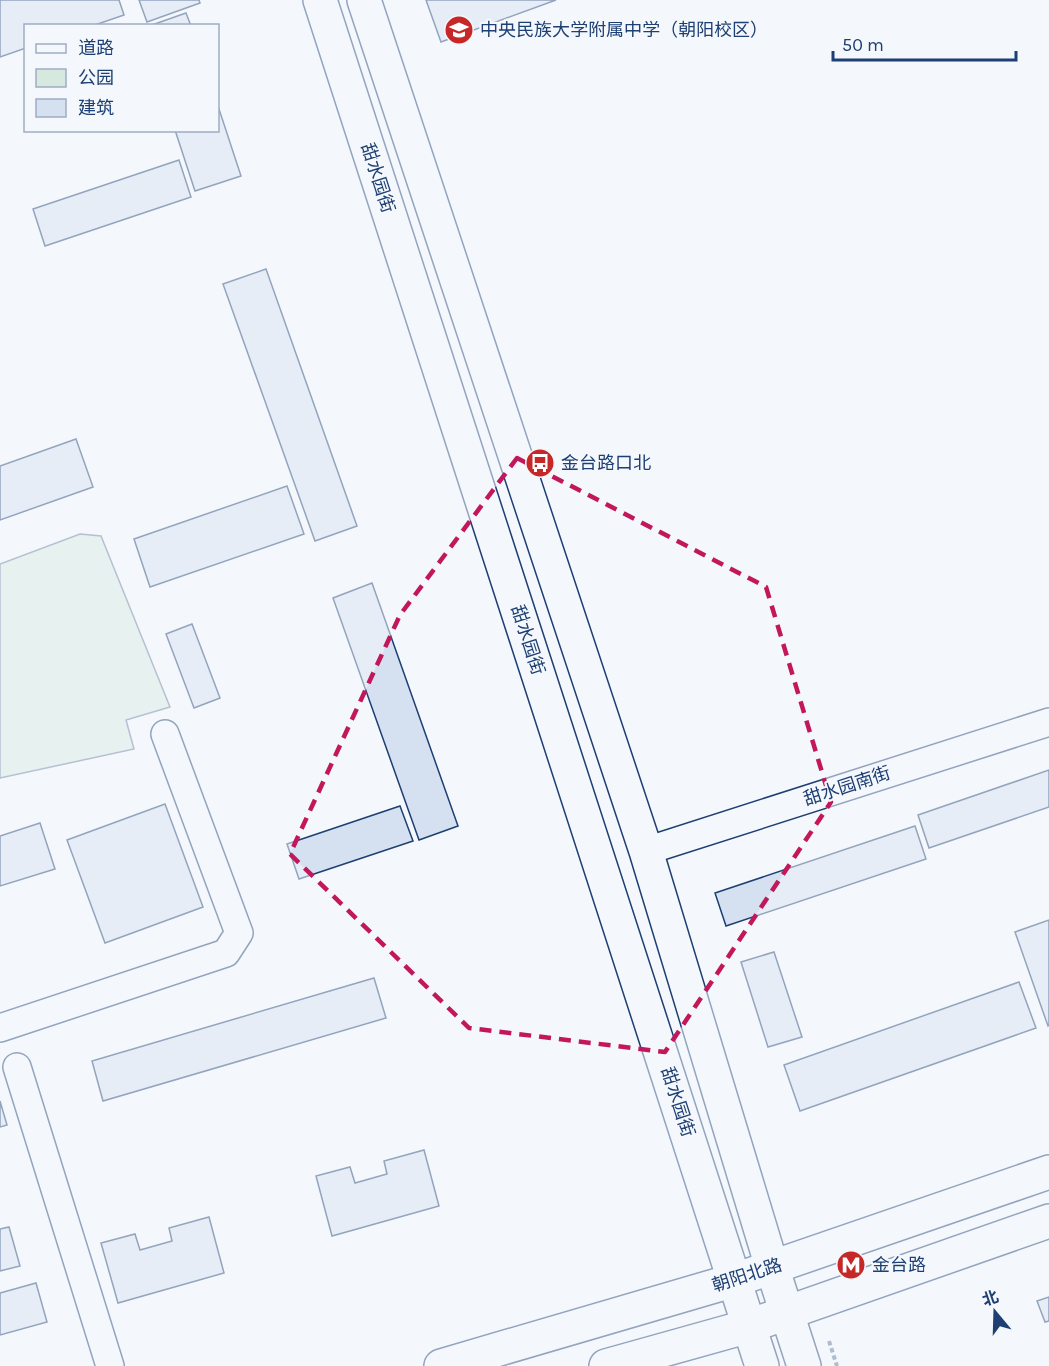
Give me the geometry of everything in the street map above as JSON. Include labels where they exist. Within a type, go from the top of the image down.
[{"type":"main road","name":"甜水园街","points":[[320,0],[735,1280]]},
{"type":"main road","points":[[364,0],[646,851],[804,1366]]},
{"type":"main road","name":"朝阳北路","points":[[441,1366],[735,1280],[1049,1172]]},
{"type":"main road","points":[[606,1366],[749,1326],[1049,1221]]},
{"type":"main road","points":[[735,1280],[762,1366]]},
{"type":"street","name":"甜水园南街","points":[[646,851],[1049,722]]},
{"type":"street","points":[[0,1028],[226,953],[239,933],[165,734]]},
{"type":"street","points":[[17,1067],[110,1366]]},
{"type":"highlighted area","points":[[517,458],[766,587],[831,802],[665,1052],[469,1028],[290,854],[400,615]]},
{"type":"green space","points":[[80,534],[101,536],[170,707],[126,720],[134,749],[0,778],[0,564]]},
{"type":"building","points":[[0,0],[119,0],[124,15],[98,24],[24,24],[24,49],[0,57]]},
{"type":"building","points":[[139,0],[199,0],[200,3],[147,22]]},
{"type":"building","points":[[426,0],[556,0],[441,42]]},
{"type":"building","points":[[186,13],[190,24],[155,24]]},
{"type":"building","points":[[219,109],[241,176],[195,191],[176,132],[219,132]]},
{"type":"building","points":[[179,160],[191,197],[45,246],[33,209]]},
{"type":"building","points":[[266,269],[357,526],[315,541],[223,284]]},
{"type":"building","points":[[76,439],[93,487],[0,520],[0,466]]},
{"type":"building","points":[[287,486],[304,534],[150,587],[134,539]]},
{"type":"building","points":[[372,583],[458,826],[419,840],[333,598]]},
{"type":"building","points":[[192,624],[220,698],[194,708],[166,634]]},
{"type":"building","points":[[1049,770],[1049,807],[929,848],[918,815]]},
{"type":"building","points":[[165,804],[203,907],[105,943],[67,840]]},
{"type":"building","points":[[400,806],[413,841],[299,879],[287,844]]},
{"type":"building","points":[[40,823],[55,869],[0,886],[0,836]]},
{"type":"building","points":[[915,826],[926,859],[726,926],[715,893]]},
{"type":"building","points":[[1049,920],[1049,1025],[1048,1026],[1015,932]]},
{"type":"building","points":[[774,952],[802,1037],[768,1047],[741,962]]},
{"type":"building","points":[[374,978],[386,1018],[103,1101],[92,1061]]},
{"type":"building","points":[[1019,982],[1036,1028],[800,1111],[784,1065]]},
{"type":"building","points":[[0,1101],[7,1125],[0,1127]]},
{"type":"building","points":[[424,1150],[439,1206],[332,1236],[316,1176],[350,1167],[355,1183],[387,1174],[384,1161]]},
{"type":"building","points":[[209,1217],[224,1273],[118,1303],[101,1243],[135,1234],[140,1250],[172,1241],[169,1228]]},
{"type":"building","points":[[9,1227],[20,1266],[0,1271],[0,1229]]},
{"type":"building","points":[[36,1283],[47,1322],[0,1335],[0,1293]]},
{"type":"building","points":[[1049,1297],[1049,1321],[1045,1322],[1037,1301]]},
{"type":"place","name":"中央民族大学附属中学（朝阳校区）","points":[[459,30]]},
{"type":"place","name":"金台路口北","points":[[540,463]]},
{"type":"place","name":"金台路","points":[[851,1265]]}]
